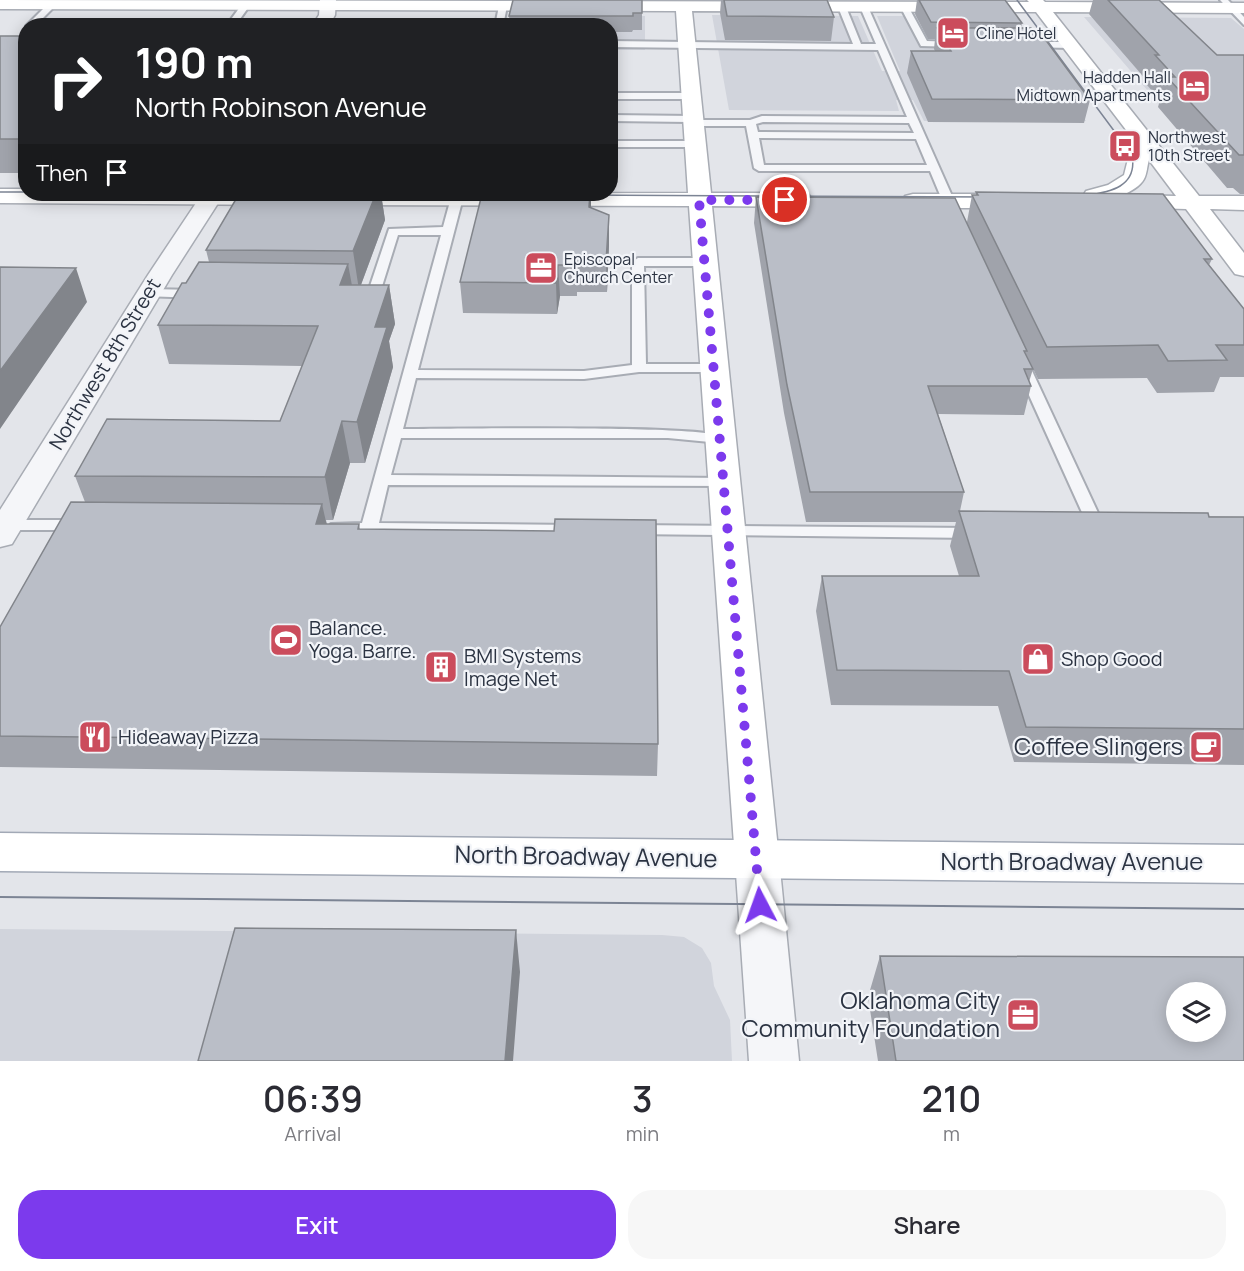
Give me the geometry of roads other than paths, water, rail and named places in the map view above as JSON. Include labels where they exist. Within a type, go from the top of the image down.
[{"type":"street","points":[[325,18],[328,3]]},
{"type":"street","points":[[0,4],[328,3],[503,6],[683,3],[905,8],[1038,4],[1233,6]]},
{"type":"street","points":[[683,3],[774,1061]]},
{"type":"street","points":[[1038,4],[1244,269]]},
{"type":"street","points":[[1143,139],[1134,178],[1127,184],[1078,200],[1244,203]]},
{"type":"street","points":[[0,196],[18,196]]},
{"type":"street","points":[[618,199],[820,200]]},
{"type":"street","name":"Northwest 8th Street","points":[[2,528],[208,201]]},
{"type":"street","points":[[889,201],[1034,201]]},
{"type":"street","name":"North Broadway Avenue","points":[[0,852],[1244,864]]},
{"type":"lane","points":[[38,18],[52,5]]},
{"type":"lane","points":[[236,18],[246,5]]},
{"type":"lane","points":[[501,18],[503,6]]},
{"type":"lane","points":[[1233,6],[1244,22]]},
{"type":"lane","points":[[842,7],[858,47]]},
{"type":"lane","points":[[864,7],[960,227]]},
{"type":"lane","points":[[905,8],[924,44],[968,45]]},
{"type":"lane","points":[[618,44],[881,47]]},
{"type":"lane","points":[[1023,45],[1070,45]]},
{"type":"lane","points":[[618,98],[693,120]]},
{"type":"lane","points":[[618,118],[751,123],[762,119],[912,120]]},
{"type":"lane","points":[[618,142],[693,120]]},
{"type":"lane","points":[[751,123],[759,168],[933,168]]},
{"type":"lane","points":[[753,135],[919,136]]},
{"type":"lane","points":[[369,528],[457,201]]},
{"type":"lane","points":[[349,296],[372,296],[393,231],[449,231]]},
{"type":"lane","points":[[639,368],[638,262],[704,262]]},
{"type":"lane","points":[[148,293],[207,294]]},
{"type":"lane","points":[[1015,348],[1106,534],[1078,534]]},
{"type":"lane","points":[[410,374],[584,375],[639,368],[714,368]]},
{"type":"lane","points":[[395,432],[668,434],[720,438]]},
{"type":"lane","points":[[382,480],[725,483]]},
{"type":"lane","points":[[2,528],[100,525]]},
{"type":"lane","points":[[322,528],[590,530]]},
{"type":"lane","points":[[613,530],[988,533]]},
{"type":"tram line","points":[[1017,0],[1132,155],[1133,166],[1126,181],[1112,190],[1085,196]]},
{"type":"tram line","points":[[0,192],[18,192]]},
{"type":"tram line","points":[[618,195],[989,197]]},
{"type":"tram line","points":[[0,897],[1244,909]]},
{"type":"place","name":"Cline Hotel","points":[[953,33]]},
{"type":"place","name":"Hadden Hall Midtown Apartments","points":[[1194,86]]},
{"type":"place","name":"Northwest 10th Street","points":[[1125,146]]},
{"type":"place","name":"Episcopal Church Center","points":[[541,268]]},
{"type":"place","name":"Balance. Yoga. Barre.","points":[[286,640]]},
{"type":"place","name":"Shop Good","points":[[1038,659]]},
{"type":"place","name":"BMI Systems Image Net","points":[[441,667]]},
{"type":"place","name":"Hideaway Pizza","points":[[95,737]]},
{"type":"place","name":"Coffee Slingers","points":[[1206,747]]},
{"type":"place","name":"Oklahoma City Community Foundation","points":[[1023,1015]]}]
